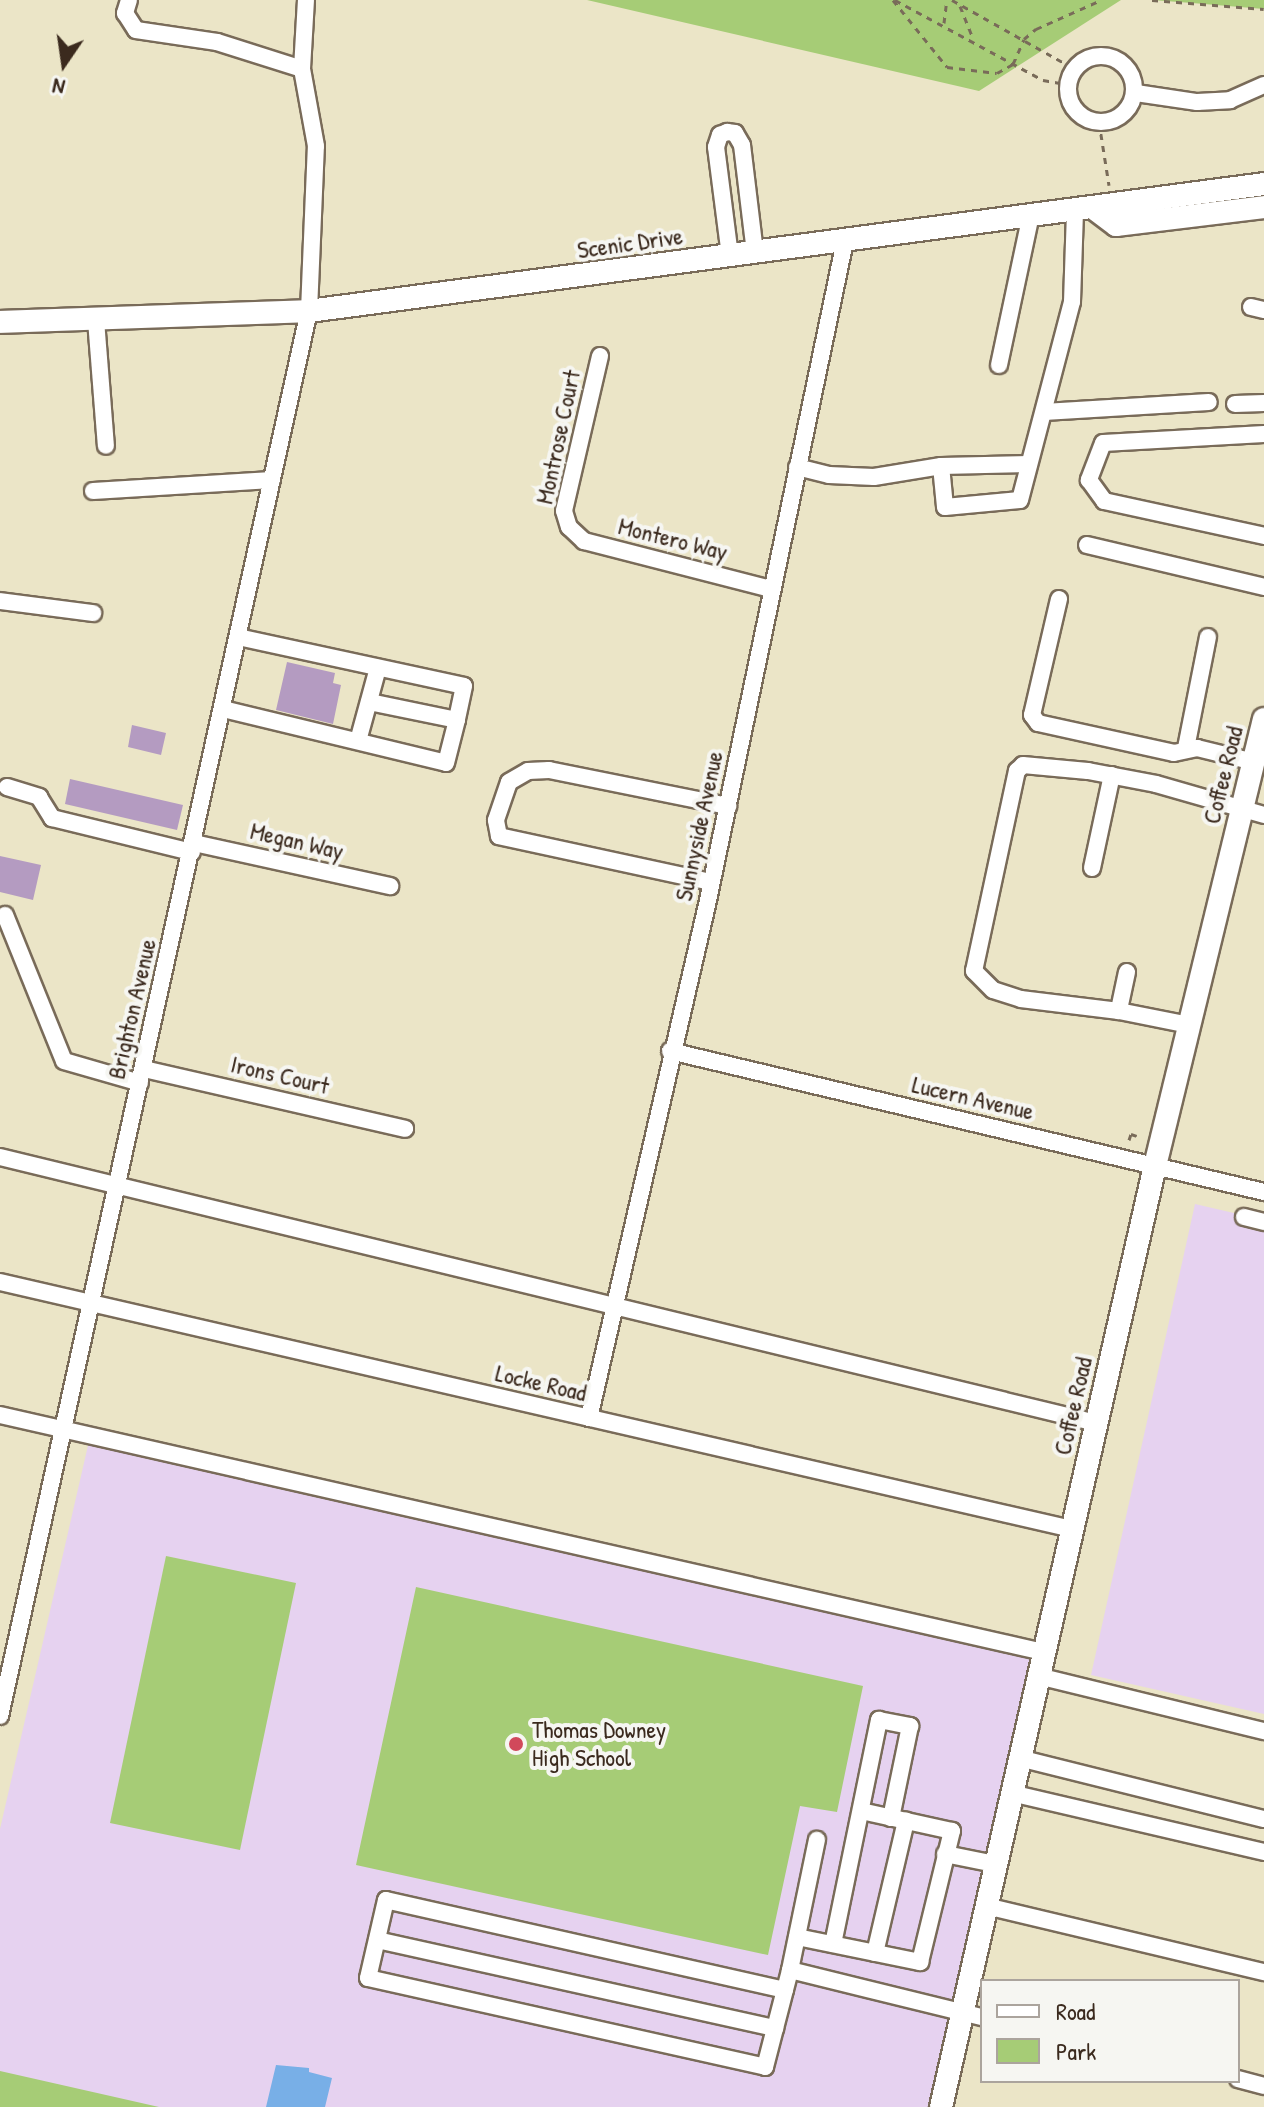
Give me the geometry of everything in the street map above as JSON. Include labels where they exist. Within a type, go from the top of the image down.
[{"type":"main road","name":"Scenic Drive","points":[[0,322],[309,311],[1264,184]]},
{"type":"main road","points":[[1093,207],[1116,225],[1264,207]]},
{"type":"main road","name":"Coffee Road","points":[[941,2107],[972,2015],[986,1906],[995,1864],[1155,1166],[1264,719]]},
{"type":"street","points":[[129,0],[125,13],[136,30],[217,42],[302,69]]},
{"type":"street","name":"Brighton Avenue","points":[[0,1716],[309,311],[316,146],[302,69],[306,0]]},
{"type":"street","points":[[1109,58],[1130,71],[1136,93],[1121,117],[1099,122],[1078,114],[1068,102],[1066,84],[1073,68],[1084,60],[1109,58]]},
{"type":"street","points":[[1136,93],[1197,102],[1230,100],[1264,85]]},
{"type":"street","points":[[730,256],[716,147],[720,135],[727,132],[735,133],[742,145],[755,252]]},
{"type":"street","points":[[941,466],[945,507],[1020,500],[1072,302],[1093,207]]},
{"type":"street","points":[[999,365],[1031,215]]},
{"type":"street","name":"Sunnyside Avenue","points":[[589,1418],[728,806],[845,241]]},
{"type":"street","points":[[96,320],[106,446]]},
{"type":"street","name":"Montrose Court","points":[[569,527],[564,511],[600,356]]},
{"type":"street","points":[[1044,412],[1209,402]]},
{"type":"street","points":[[1235,404],[1264,403]]},
{"type":"street","points":[[1264,434],[1103,443],[1089,480],[1104,501],[1264,536]]},
{"type":"street","points":[[797,467],[829,475],[874,477],[941,466],[1029,464]]},
{"type":"street","points":[[93,491],[272,480]]},
{"type":"street","name":"Montero Way","points":[[569,527],[584,541],[771,589]]},
{"type":"street","points":[[1087,545],[1264,587]]},
{"type":"street","points":[[1059,599],[1032,715],[1038,723],[1174,753],[1186,748],[1254,762]]},
{"type":"street","points":[[0,601],[93,613]]},
{"type":"street","points":[[223,709],[446,763],[457,720],[464,686],[238,637]]},
{"type":"street","points":[[1186,748],[1208,637]]},
{"type":"street","points":[[358,741],[378,668]]},
{"type":"street","points":[[369,702],[457,720]]},
{"type":"street","points":[[1189,1025],[1119,1011],[1021,999],[993,990],[974,971],[1017,771],[1023,765],[1112,775],[1264,815]]},
{"type":"street","points":[[711,882],[499,836],[496,820],[509,782],[528,771],[549,770],[728,806]]},
{"type":"street","points":[[1092,868],[1112,775]]},
{"type":"street","name":"Megan Way","points":[[7,787],[39,797],[52,818],[390,886]]},
{"type":"street","name":"Irons Court","points":[[5,915],[64,1061],[405,1129]]},
{"type":"street","points":[[1119,1011],[1127,972]]},
{"type":"street","name":"Lucern Avenue","points":[[670,1051],[1264,1192]]},
{"type":"street","points":[[0,1157],[1096,1423]]},
{"type":"street","points":[[1244,1217],[1264,1222]]},
{"type":"street","name":"Locke Road","points":[[0,1282],[1072,1529]]},
{"type":"street","points":[[0,1415],[1043,1652]]},
{"type":"street","points":[[1038,1676],[1264,1731]]},
{"type":"street","points":[[833,1944],[879,1720],[910,1726],[899,1820],[875,1953]]},
{"type":"street","points":[[1019,1758],[1264,1819]]},
{"type":"street","points":[[1011,1793],[1264,1852]]},
{"type":"street","points":[[797,1937],[920,1962],[952,1831],[861,1811]]},
{"type":"street","points":[[785,1990],[386,1900],[368,1978],[765,2067],[785,1990],[790,1970],[817,1840]]},
{"type":"street","points":[[945,1854],[995,1864]]},
{"type":"street","points":[[986,1906],[1264,1972]]},
{"type":"street","points":[[377,1940],[775,2028]]},
{"type":"street","points":[[790,1970],[972,2015]]},
{"type":"street","points":[[1240,2080],[1264,2086]]},
{"type":"path","points":[[893,0],[944,23],[1013,64],[1066,84]]},
{"type":"path","points":[[893,0],[947,67],[997,73],[1013,64],[1024,39],[1101,0]]},
{"type":"path","points":[[944,23],[950,0],[1073,68]]},
{"type":"path","points":[[1152,0],[1264,9]]},
{"type":"path","points":[[960,5],[973,39]]},
{"type":"path","points":[[1093,207],[1099,122]]},
{"type":"path","points":[[1129,1140],[1131,1134],[1137,1136]]},
{"type":"shaded area","points":[[1195,1204],[1264,1220],[1264,1714],[1091,1675]]},
{"type":"shaded area","name":"Thomas Downey High School","points":[[89,1441],[1032,1659],[933,2107],[0,2107],[0,1829]]},
{"type":"green space","points":[[587,0],[1121,0],[979,91]]},
{"type":"green space","points":[[1152,0],[1264,0],[1264,9],[1192,3]]},
{"type":"green space","points":[[166,1556],[296,1583],[240,1850],[110,1823]]},
{"type":"green space","points":[[416,1587],[863,1686],[837,1812],[800,1806],[768,1955],[356,1865]]},
{"type":"green space","points":[[0,2071],[159,2107],[0,2107]]},
{"type":"water","points":[[276,2065],[309,2068],[309,2072],[332,2078],[325,2107],[266,2107]]},
{"type":"building","points":[[287,662],[335,673],[333,683],[341,685],[333,724],[276,710]]},
{"type":"building","points":[[132,725],[166,733],[161,755],[128,747]]},
{"type":"building","points":[[70,779],[183,805],[177,830],[65,804]]},
{"type":"building","points":[[0,856],[41,865],[33,900],[0,892]]},
{"type":"place","name":"Thomas Downey High School","points":[[516,1744]]}]
